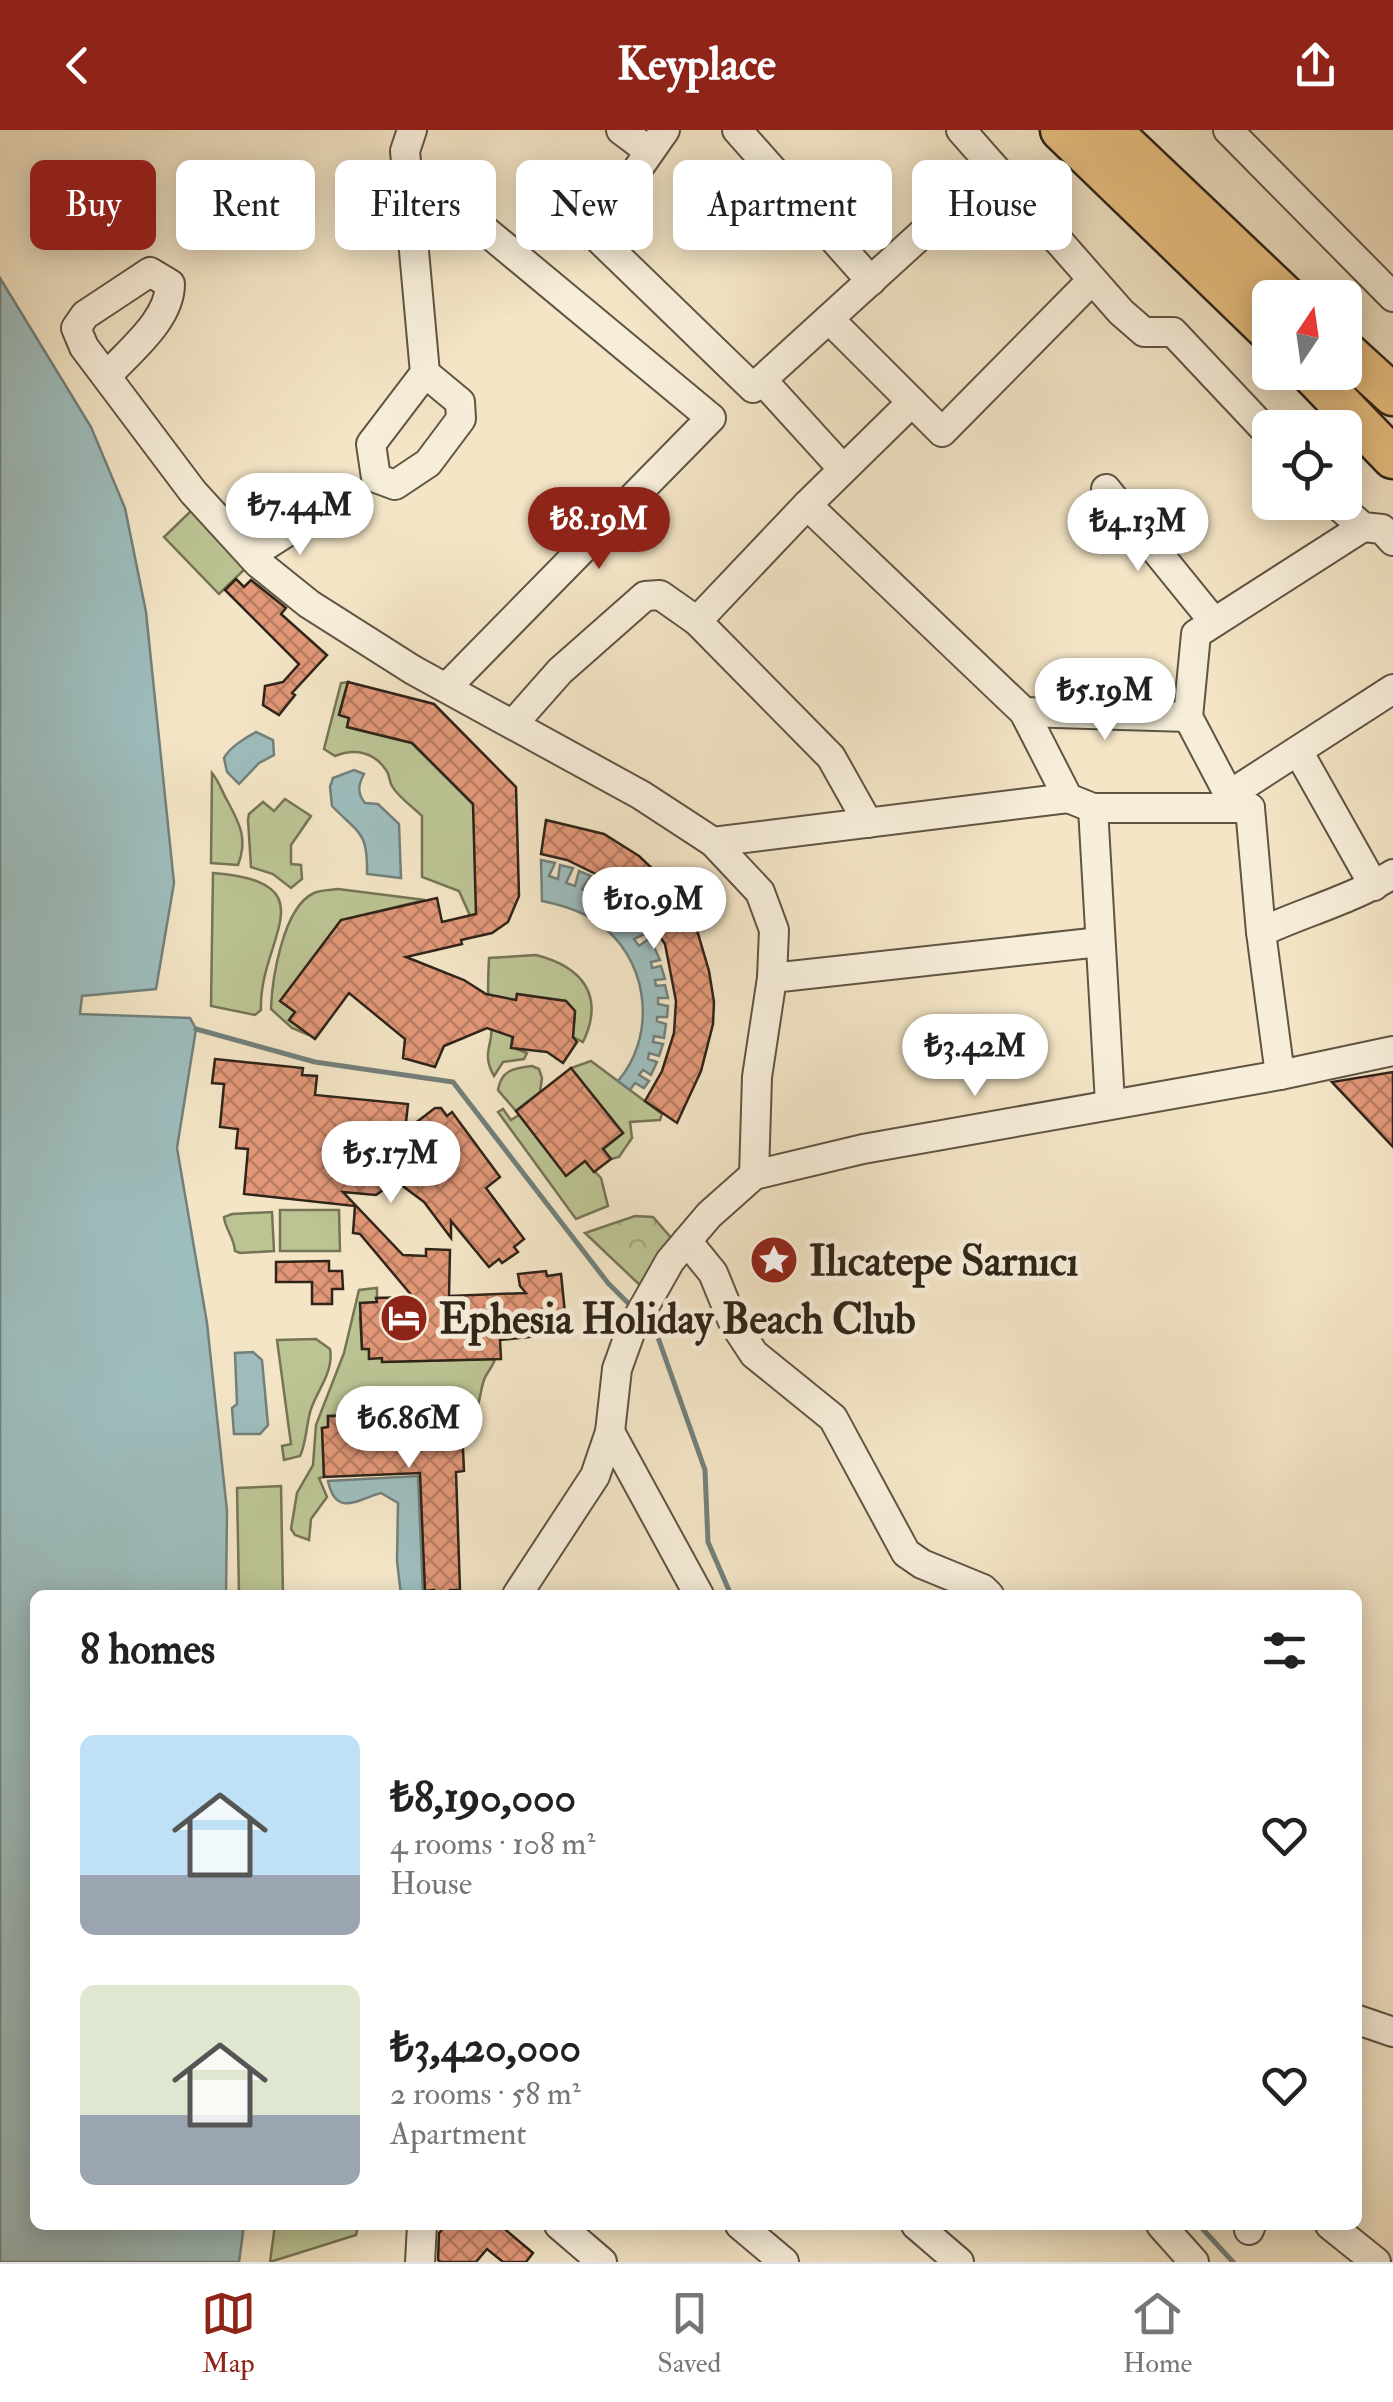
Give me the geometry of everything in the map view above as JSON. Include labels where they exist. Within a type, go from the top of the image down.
[{"type":"highway","points":[[1062,130],[1252,315]]},
{"type":"highway","points":[[1110,130],[1269,280]]},
{"type":"highway","points":[[1362,366],[1393,395]]},
{"type":"highway","points":[[1327,390],[1393,458]]},
{"type":"street","points":[[412,130],[405,152],[424,373]]},
{"type":"street","points":[[620,130],[657,140],[593,233],[753,388],[912,243]]},
{"type":"street","points":[[737,130],[870,281]]},
{"type":"street","points":[[960,130],[987,160]]},
{"type":"street","points":[[1228,130],[1393,298]]},
{"type":"street","points":[[446,687],[711,418],[496,239]]},
{"type":"street","points":[[1066,250],[1144,332],[1174,332],[1252,415]]},
{"type":"street","points":[[829,319],[942,432],[1092,280]]},
{"type":"street","points":[[107,376],[193,492],[251,556],[309,604],[446,687],[641,796],[713,842],[760,892],[774,930],[772,978],[757,1078],[754,1175]]},
{"type":"street","points":[[762,380],[843,469]]},
{"type":"street","points":[[697,621],[912,402]]},
{"type":"street","points":[[1106,489],[1214,622]]},
{"type":"street","points":[[806,506],[1024,712],[1081,803],[1100,942],[1110,1103]]},
{"type":"street","points":[[251,556],[318,512]]},
{"type":"street","points":[[1354,520],[1362,527],[1382,529],[1393,541]]},
{"type":"street","points":[[1280,1075],[1239,802],[1188,717],[1196,634],[1362,527]]},
{"type":"street","points":[[514,723],[560,670],[646,596],[655,594],[697,621],[831,758],[868,823]]},
{"type":"street","points":[[713,842],[1081,803],[1239,802],[1298,751],[1393,690]]},
{"type":"street","points":[[1024,712],[1188,717]]},
{"type":"street","points":[[1261,932],[1384,880],[1298,751]]},
{"type":"street","points":[[772,978],[1100,942]]},
{"type":"street","points":[[519,1590],[596,1476],[610,1432],[617,1370],[631,1330],[670,1261],[708,1214],[754,1175],[863,1149],[1280,1075],[1393,1051]]},
{"type":"street","points":[[687,1241],[713,1274],[733,1322],[754,1354],[833,1418],[906,1553],[922,1564],[984,1590]]},
{"type":"street","points":[[610,1432],[696,1590]]},
{"type":"street","points":[[1362,2021],[1393,2032]]},
{"type":"street","points":[[420,2262],[422,2230]]},
{"type":"street","points":[[565,2230],[602,2262]]},
{"type":"street","points":[[746,2230],[784,2262]]},
{"type":"street","points":[[922,2230],[959,2262]]},
{"type":"street","points":[[1165,2230],[1194,2262]]},
{"type":"street","points":[[1336,2230],[1376,2262]]},
{"type":"green space","points":[[193,509],[248,566],[219,594],[164,537]]},
{"type":"green space","points":[[348,682],[339,714],[349,717],[347,727],[412,743],[473,804],[490,901],[472,920],[459,891],[422,877],[422,816],[395,790],[381,764],[363,753],[335,756],[324,749],[341,683]]},
{"type":"green space","points":[[212,773],[241,832],[238,865],[211,863]]},
{"type":"green space","points":[[285,799],[311,816],[291,845],[291,864],[301,865],[302,879],[291,888],[273,874],[251,867],[249,814],[263,802],[274,811]]},
{"type":"green space","points":[[213,873],[249,879],[270,888],[280,902],[261,1010],[255,1015],[211,1006]]},
{"type":"green space","points":[[338,889],[425,900],[341,920],[281,1001],[295,1012],[289,1020],[309,1035],[292,1028],[271,1009],[277,963],[287,928],[303,901],[316,892]]},
{"type":"green space","points":[[536,955],[566,967],[585,986],[592,1011],[589,1026],[583,1042],[573,1037],[575,1012],[569,1010],[566,1001],[517,995],[511,1047],[527,1053],[524,1059],[503,1062],[494,1076],[488,1060],[492,1030],[489,958]]},
{"type":"green space","points":[[591,1061],[662,1114],[660,1120],[630,1122],[632,1138],[619,1157],[611,1159],[603,1149],[623,1133],[571,1068]]},
{"type":"green space","points":[[532,1066],[539,1069],[542,1078],[540,1092],[516,1111],[498,1090],[500,1083],[509,1071]]},
{"type":"green space","points":[[503,1109],[511,1120],[519,1115],[566,1175],[585,1161],[601,1178],[608,1206],[576,1219],[498,1112]]},
{"type":"green space","points":[[280,1210],[339,1210],[340,1251],[280,1251]]},
{"type":"green space","points":[[272,1212],[274,1251],[235,1251],[224,1217]]},
{"type":"green space","points":[[635,1216],[653,1217],[673,1240],[644,1289],[585,1233]]},
{"type":"green space","points":[[377,1288],[377,1302],[360,1317],[362,1349],[369,1349],[369,1358],[382,1358],[383,1362],[495,1359],[484,1380],[475,1414],[462,1430],[461,1407],[328,1416],[328,1427],[322,1428],[324,1477],[319,1478],[327,1497],[311,1519],[309,1540],[295,1535],[291,1529],[297,1493],[313,1465],[316,1425],[344,1353],[359,1290]]},
{"type":"green space","points":[[316,1339],[330,1349],[330,1365],[311,1409],[300,1456],[284,1460],[282,1446],[291,1444],[277,1340]]},
{"type":"green space","points":[[281,1486],[283,1590],[239,1590],[237,1488]]},
{"type":"green space","points":[[274,2230],[357,2230],[356,2235],[270,2262]]},
{"type":"water","points":[[0,278],[91,427],[125,508],[146,612],[174,883],[156,989],[82,996],[80,1014],[190,1018],[196,1029],[177,1148],[207,1323],[227,1511],[226,1590],[30,1590],[30,2230],[243,2230],[239,2262],[0,2262]]},
{"type":"water","points":[[256,732],[273,740],[274,755],[259,763],[239,784],[227,772],[224,758]]},
{"type":"water","points":[[354,770],[364,774],[359,789],[365,803],[378,804],[399,824],[401,878],[367,874],[363,841],[332,806],[333,778]]},
{"type":"water","points":[[541,860],[555,863],[549,876],[558,879],[560,865],[573,868],[566,883],[575,886],[579,871],[591,876],[582,889],[590,894],[597,880],[608,887],[597,899],[605,904],[613,892],[624,900],[612,911],[618,917],[628,905],[637,916],[623,924],[629,931],[640,921],[647,933],[634,939],[639,946],[650,938],[660,960],[651,962],[652,968],[661,966],[665,979],[655,980],[656,986],[665,985],[668,998],[658,998],[658,1004],[668,1006],[667,1017],[657,1017],[657,1021],[666,1024],[664,1038],[654,1036],[653,1042],[663,1044],[659,1056],[649,1053],[648,1059],[657,1062],[651,1075],[643,1070],[639,1075],[649,1081],[644,1088],[635,1083],[630,1090],[618,1081],[638,1045],[642,1024],[639,983],[632,964],[621,946],[593,919],[542,901]]},
{"type":"water","points":[[253,1352],[262,1360],[268,1425],[260,1434],[234,1434],[235,1353]]},
{"type":"water","points":[[418,1476],[423,1590],[400,1590],[398,1503],[381,1493],[343,1503],[332,1493],[328,1481]]},
{"type":"building","points":[[236,579],[244,587],[251,580],[286,608],[281,614],[327,655],[292,693],[295,695],[279,715],[263,705],[265,686],[283,682],[299,664],[225,590]]},
{"type":"building","points":[[348,682],[434,704],[516,787],[519,896],[508,922],[492,933],[461,940],[462,944],[406,957],[464,980],[486,994],[516,1000],[517,994],[566,1001],[575,1011],[573,1037],[577,1042],[563,1063],[547,1052],[511,1048],[513,1037],[487,1028],[444,1046],[435,1067],[403,1058],[405,1039],[349,993],[315,1039],[289,1020],[295,1012],[280,1001],[341,920],[437,898],[442,922],[476,914],[473,804],[412,743],[347,727],[349,718],[339,715]]},
{"type":"building","points":[[546,820],[604,834],[639,856],[678,893],[694,920],[709,971],[713,1024],[701,1071],[677,1123],[645,1101],[662,1071],[674,1033],[676,1001],[665,944],[638,905],[612,882],[567,860],[541,854]]},
{"type":"building","points":[[215,1059],[303,1068],[302,1075],[317,1076],[315,1095],[408,1104],[405,1131],[435,1108],[441,1108],[447,1116],[452,1112],[500,1177],[486,1188],[524,1239],[514,1247],[518,1252],[489,1267],[451,1221],[451,1238],[424,1202],[396,1181],[376,1195],[343,1192],[403,1255],[426,1256],[426,1249],[450,1250],[449,1296],[526,1293],[518,1274],[561,1274],[567,1333],[500,1340],[501,1359],[369,1359],[369,1349],[362,1349],[360,1303],[377,1302],[376,1298],[413,1297],[360,1234],[353,1233],[355,1206],[244,1194],[248,1149],[236,1148],[238,1129],[220,1127],[224,1084],[212,1083]]},
{"type":"building","points":[[571,1068],[623,1133],[603,1149],[611,1159],[594,1172],[585,1161],[566,1176],[516,1111]]},
{"type":"building","points":[[1393,1072],[1393,1147],[1332,1082]]},
{"type":"building","points":[[329,1261],[329,1271],[342,1271],[343,1289],[332,1289],[332,1304],[312,1304],[312,1282],[276,1282],[276,1262]]},
{"type":"building","points":[[461,1407],[464,1471],[456,1472],[460,1590],[425,1590],[420,1473],[324,1477],[322,1428],[328,1427],[328,1416],[339,1416],[339,1411]]},
{"type":"building","points":[[506,2230],[533,2253],[526,2262],[503,2262],[487,2249],[476,2262],[441,2262],[439,2233]]},
{"type":"waterway","points":[[196,1029],[315,1062],[453,1082],[608,1283],[631,1306]]},
{"type":"waterway","points":[[646,1320],[655,1329],[705,1470],[708,1542],[729,1590]]},
{"type":"waterway","points":[[1204,2230],[1233,2262]]},
{"type":"place","name":"Ilıcatepe Sarnıcı","points":[[774,1260]]},
{"type":"place","name":"Ephesia Holiday Beach Club","points":[[404,1318]]}]
